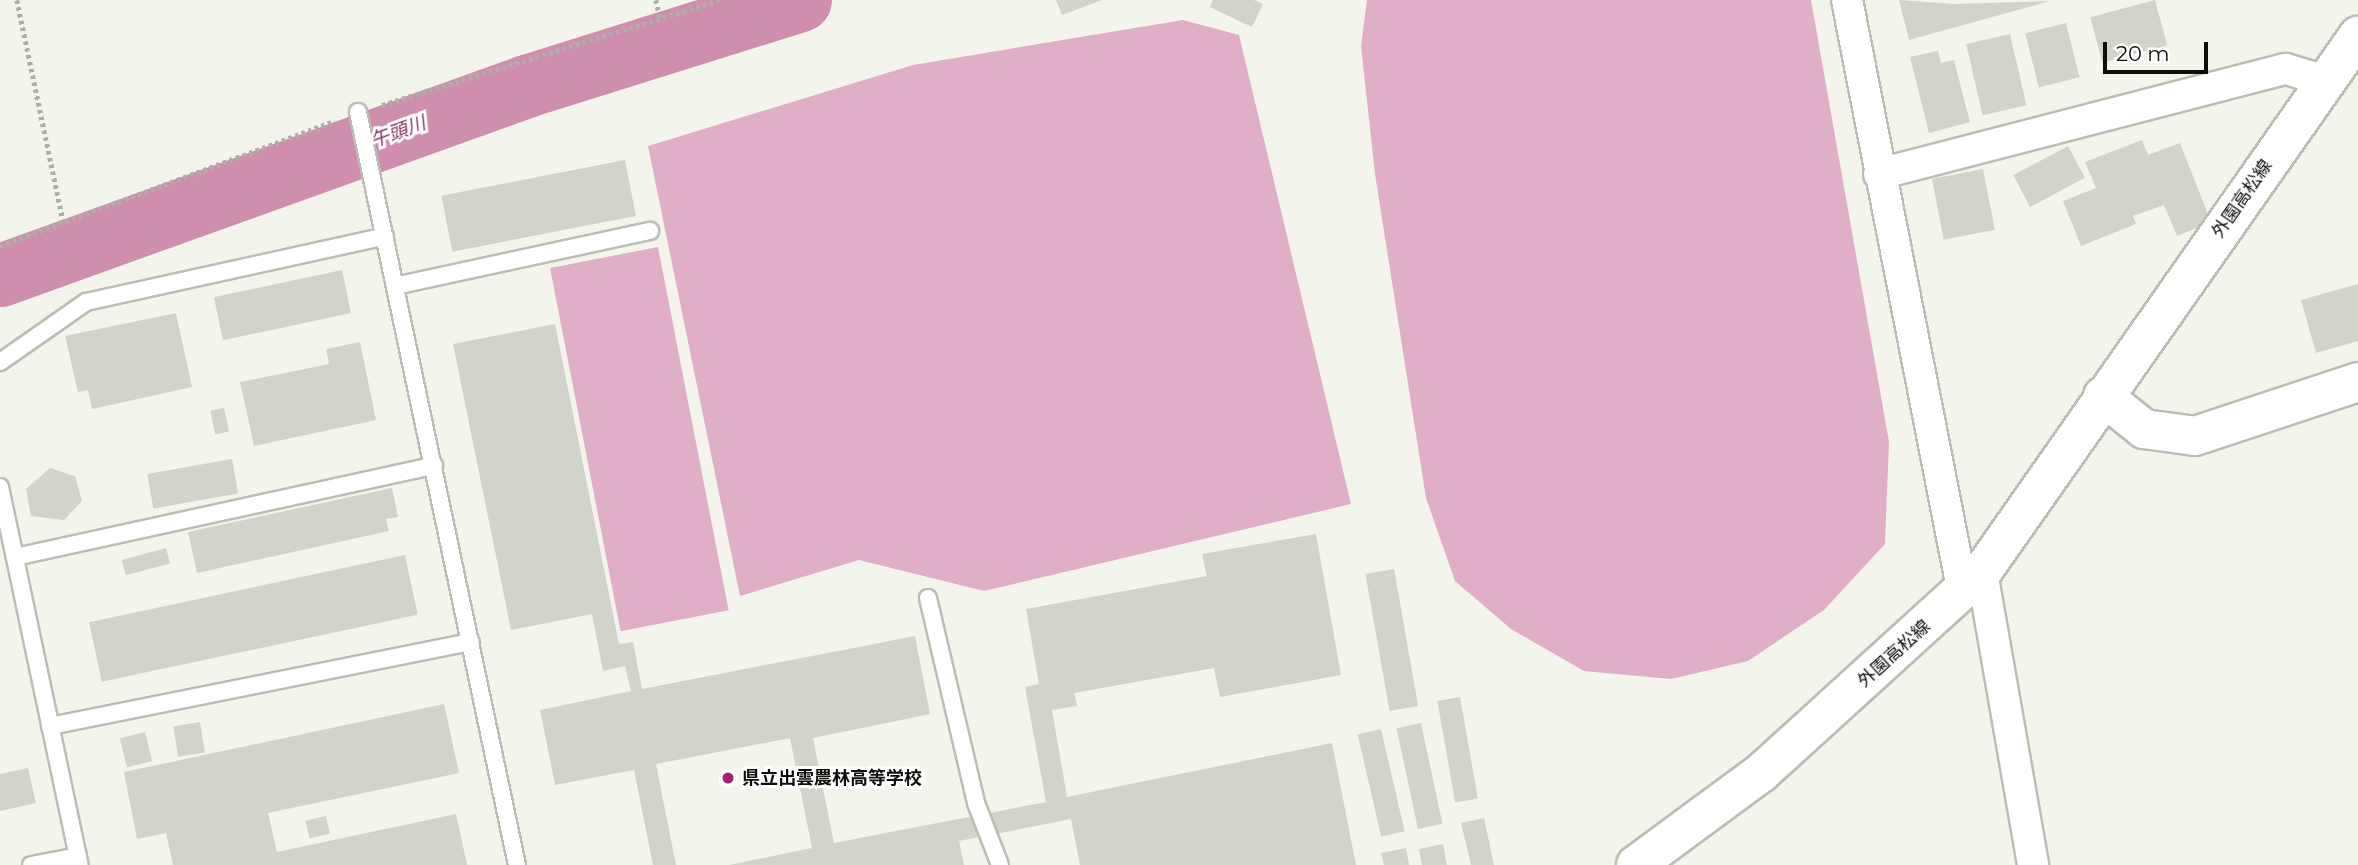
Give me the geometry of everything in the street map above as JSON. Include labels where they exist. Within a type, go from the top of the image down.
[{"type":"main road","name":"外園高松線","points":[[1636,865],[1761,773],[1972,583],[2358,36]]},
{"type":"main road","points":[[2103,396],[2144,429],[2194,436],[2358,382]]},
{"type":"street","points":[[1847,0],[1879,174],[2033,865]]},
{"type":"street","points":[[1879,174],[2286,69],[2326,81]]},
{"type":"lane","points":[[359,112],[517,865]]},
{"type":"lane","points":[[395,286],[650,231]]},
{"type":"lane","points":[[0,362],[86,302],[385,236]]},
{"type":"lane","points":[[15,557],[434,466]]},
{"type":"lane","points":[[0,487],[79,861],[31,865]]},
{"type":"lane","points":[[928,598],[976,803],[1000,865]]},
{"type":"lane","points":[[50,726],[471,642]]},
{"type":"path","points":[[0,246],[63,220],[17,0]]},
{"type":"path","points":[[656,0],[660,21],[719,0]]},
{"type":"shaded area","points":[[1367,0],[1811,0],[1889,442],[1885,544],[1824,610],[1748,661],[1671,679],[1584,671],[1511,629],[1455,581],[1426,498],[1375,174],[1361,46]]},
{"type":"shaded area","points":[[1183,20],[1239,35],[1351,504],[984,591],[859,560],[740,596],[648,146],[913,65]]},
{"type":"shaded area","points":[[658,247],[729,610],[621,631],[550,268]]},
{"type":"building","points":[[1056,0],[1102,0],[1062,15]]},
{"type":"building","points":[[1213,0],[1254,0],[1263,4],[1252,27],[1210,7]]},
{"type":"building","points":[[1899,0],[1954,4],[2050,1],[1909,40]]},
{"type":"building","points":[[2155,0],[2167,45],[2102,63],[2090,17]]},
{"type":"building","points":[[2066,23],[2080,77],[2039,87],[2025,33]]},
{"type":"building","points":[[2010,34],[2026,105],[1983,115],[1966,44]]},
{"type":"building","points":[[1938,51],[1941,63],[1954,60],[1970,122],[1929,133],[1910,57]]},
{"type":"building","points":[[2142,140],[2148,155],[2180,143],[2211,222],[2177,236],[2164,205],[2133,216],[2136,224],[2081,246],[2063,201],[2096,188],[2085,162]]},
{"type":"building","points":[[2068,146],[2085,178],[2030,207],[2013,175]]},
{"type":"building","points":[[625,160],[636,216],[452,252],[441,196]]},
{"type":"building","points":[[1983,169],[1995,230],[1944,240],[1932,179]]},
{"type":"building","points":[[342,270],[351,313],[223,340],[214,297]]},
{"type":"building","points":[[2358,284],[2358,341],[2316,353],[2301,300]]},
{"type":"building","points":[[176,313],[192,387],[92,409],[88,390],[78,392],[65,336]]},
{"type":"building","points":[[555,324],[619,644],[633,642],[642,689],[915,636],[930,714],[813,738],[834,843],[1046,802],[1025,687],[1039,684],[1026,609],[1207,576],[1202,554],[1316,534],[1341,675],[1220,697],[1214,668],[1074,693],[1077,706],[1052,710],[1067,797],[1332,743],[1356,865],[1080,865],[1071,819],[959,841],[964,865],[729,865],[812,848],[790,738],[656,764],[676,865],[653,865],[634,770],[555,785],[540,710],[631,691],[625,666],[603,671],[592,614],[511,630],[453,344]]},
{"type":"building","points":[[360,342],[376,420],[254,446],[240,382],[329,364],[326,349]]},
{"type":"building","points":[[224,408],[229,431],[215,434],[210,411]]},
{"type":"building","points":[[232,459],[238,493],[153,508],[147,474]]},
{"type":"building","points":[[50,468],[75,476],[82,501],[64,520],[31,516],[26,489]]},
{"type":"building","points":[[392,488],[398,517],[386,519],[389,531],[197,573],[188,532]]},
{"type":"building","points":[[166,548],[170,563],[126,575],[122,560]]},
{"type":"building","points":[[405,555],[418,615],[102,682],[89,622]]},
{"type":"building","points":[[1394,569],[1418,706],[1390,711],[1365,574]]},
{"type":"building","points":[[1460,697],[1478,798],[1455,802],[1437,701]]},
{"type":"building","points":[[444,704],[459,773],[268,813],[277,852],[456,814],[467,865],[173,865],[166,833],[137,839],[124,772]]},
{"type":"building","points":[[200,722],[205,753],[178,757],[173,726]]},
{"type":"building","points":[[1421,723],[1442,824],[1418,829],[1397,728]]},
{"type":"building","points":[[1381,729],[1405,831],[1381,837],[1358,734]]},
{"type":"building","points":[[145,732],[152,761],[127,767],[120,738]]},
{"type":"building","points":[[28,768],[36,803],[0,811],[0,774]]},
{"type":"building","points":[[326,816],[330,834],[310,838],[306,821]]},
{"type":"building","points":[[1484,818],[1494,865],[1471,865],[1461,823]]},
{"type":"building","points":[[1443,844],[1447,865],[1422,865],[1419,849]]},
{"type":"building","points":[[1406,848],[1409,865],[1384,865],[1381,853]]},
{"type":"waterway","name":"午頭川","points":[[0,275],[526,86],[800,0]]},
{"type":"place","name":"県立出雲農林高等学校","points":[[728,778]]}]
